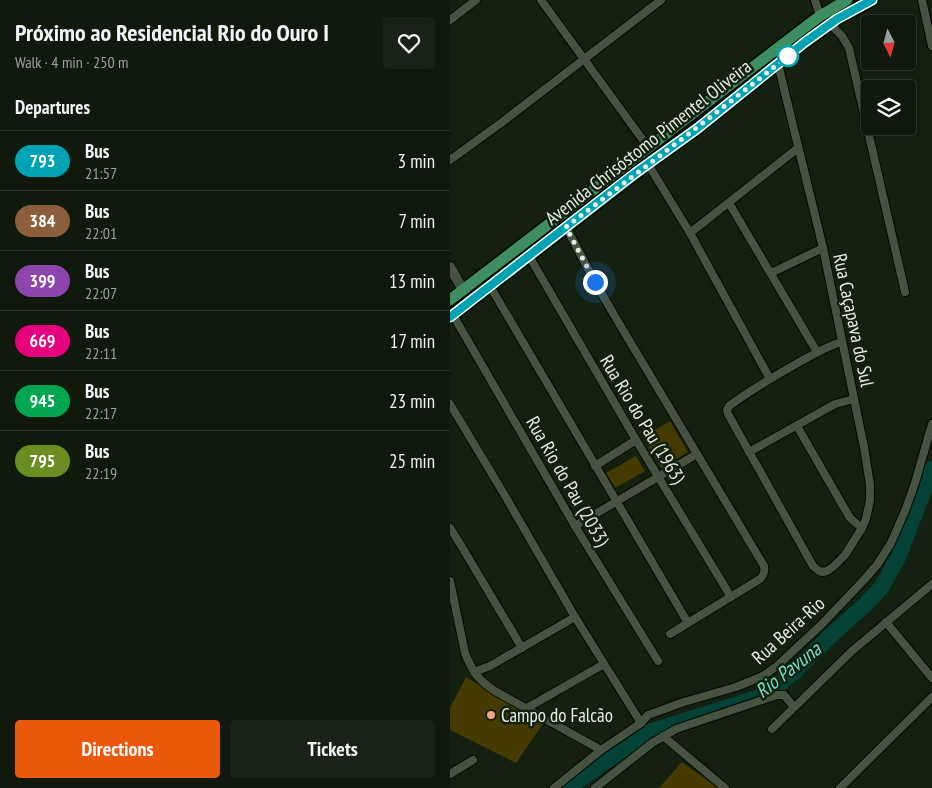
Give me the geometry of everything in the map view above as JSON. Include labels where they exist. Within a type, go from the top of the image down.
[{"type":"main road","name":"Avenida Chrisóstomo Pimentel Oliveira","points":[[450,300],[820,16],[846,0]]},
{"type":"main road","name":"Avenida Chrisóstomo Pimentel Oliveira","points":[[454,314],[648,164],[698,128],[830,24],[872,0]]},
{"type":"main road","points":[[454,314],[462,302],[463,290]]},
{"type":"street","points":[[450,20],[476,0]]},
{"type":"street","points":[[541,0],[648,147]]},
{"type":"street","points":[[645,0],[651,8]]},
{"type":"street","points":[[450,160],[661,0]]},
{"type":"street","points":[[815,0],[820,16]]},
{"type":"street","points":[[922,0],[932,46]]},
{"type":"street","points":[[830,24],[842,36],[849,48],[905,292]]},
{"type":"street","name":"Rua Caçapava do Sul","points":[[749,452],[812,566],[819,571],[827,571],[845,554],[862,528],[869,509],[870,485],[868,467],[823,248],[778,64]]},
{"type":"street","points":[[690,233],[798,148]]},
{"type":"street","points":[[648,164],[690,233],[770,379]]},
{"type":"street","points":[[729,203],[817,352]]},
{"type":"street","name":"Rua Rio do Pau (1963)","points":[[529,256],[730,597],[760,579],[764,575],[764,566],[616,318],[566,227]]},
{"type":"street","points":[[771,273],[823,248]]},
{"type":"street","points":[[450,267],[463,290]]},
{"type":"street","points":[[490,286],[688,623]]},
{"type":"street","name":"Rua Rio do Pau (2033)","points":[[454,314],[575,526],[658,661]]},
{"type":"street","points":[[841,342],[817,352],[770,379],[729,406],[727,410],[749,452],[835,404],[854,399]]},
{"type":"street","points":[[450,404],[575,617],[641,723]]},
{"type":"street","name":"Rua Beira-Rio","points":[[554,788],[601,750],[641,723],[648,715],[736,687],[763,676],[777,666],[820,625],[862,582],[891,543],[915,483],[932,424]]},
{"type":"street","points":[[797,426],[843,508],[850,518],[862,528]]},
{"type":"street","points":[[595,466],[636,440]]},
{"type":"street","points":[[575,526],[697,454]]},
{"type":"street","points":[[450,528],[522,648]]},
{"type":"street","points":[[450,582],[465,654],[479,680],[601,750]]},
{"type":"street","points":[[772,729],[852,651],[932,584]]},
{"type":"street","points":[[670,634],[730,597]]},
{"type":"street","points":[[474,672],[490,666],[575,617]]},
{"type":"street","points":[[886,622],[932,678]]},
{"type":"street","points":[[527,708],[604,664]]},
{"type":"street","points":[[595,788],[652,743],[676,729],[777,695],[784,695],[794,707]]},
{"type":"street","points":[[840,788],[932,697]]},
{"type":"street","points":[[663,736],[725,788]]},
{"type":"street","points":[[450,774],[473,760]]},
{"type":"shaded area","points":[[670,421],[688,452],[661,468],[643,437]]},
{"type":"shaded area","points":[[636,456],[645,471],[615,488],[606,473]]},
{"type":"shaded area","name":"Campo do Falcão","points":[[466,677],[544,722],[516,763],[450,730],[450,708]]},
{"type":"shaded area","points":[[682,762],[718,788],[659,788]]},
{"type":"waterway","name":"Rio Pavuna","points":[[568,788],[646,733],[757,698],[774,688],[795,671],[881,588],[898,558],[932,469]]},
{"type":"bus line","name":"793","points":[[450,317],[634,174],[698,128],[805,42],[837,19],[872,0]]},
{"type":"place","name":"Campo do Falcão","points":[[491,715]]},
{"type":"route","points":[[595,282],[566,227],[698,128],[788,56]]}]
